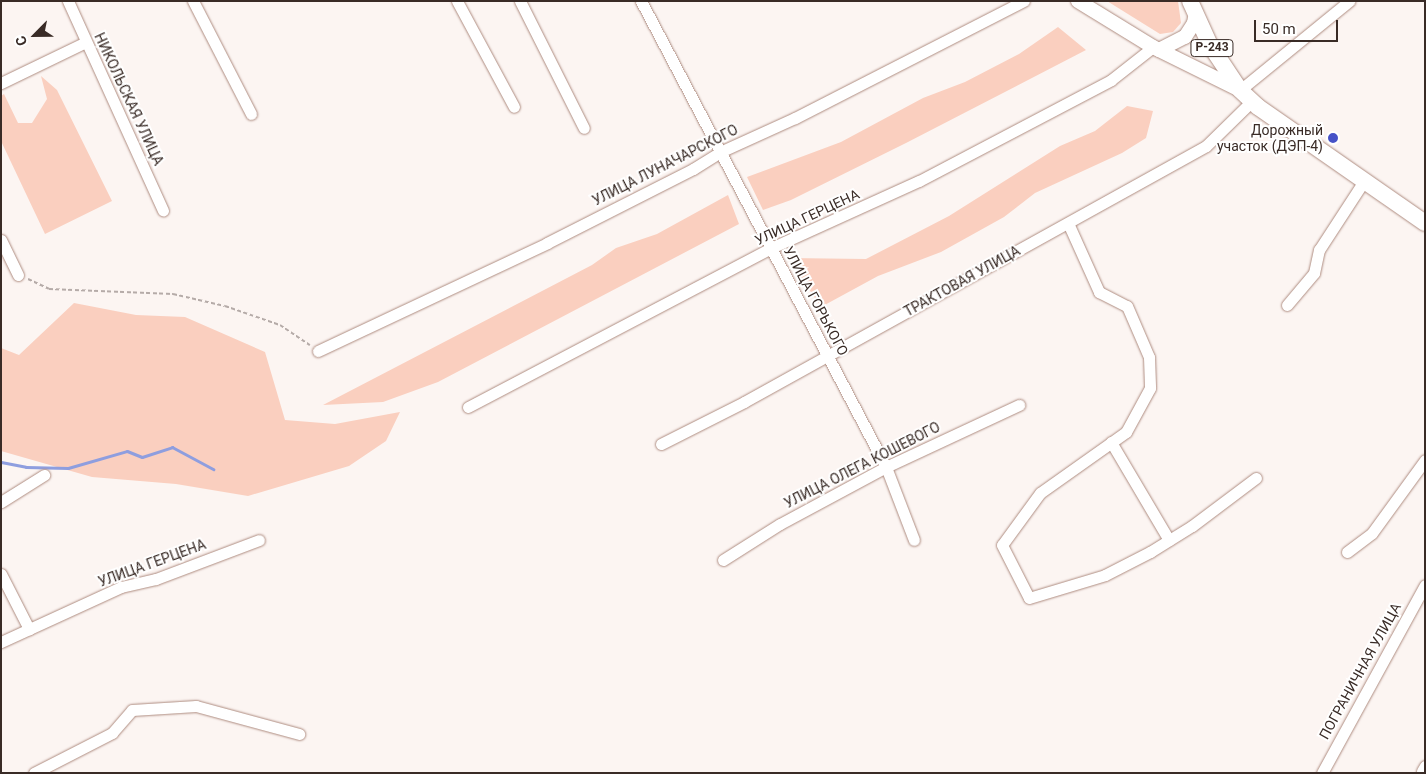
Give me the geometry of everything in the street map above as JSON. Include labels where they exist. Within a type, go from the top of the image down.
[{"type":"highway","name":"Р-243","points":[[1193,7],[1210,45],[1240,90],[1252,101],[1425,223]]},
{"type":"main road","points":[[1078,1],[1156,48],[1240,90]]},
{"type":"main road","points":[[1156,48],[1185,37],[1194,23],[1193,7]]},
{"type":"street","name":"НИКОЛЬСКАЯ УЛИЦА","points":[[68,1],[163,210]]},
{"type":"street","points":[[192,1],[251,114]]},
{"type":"street","points":[[457,1],[514,107]]},
{"type":"street","points":[[520,1],[584,128]]},
{"type":"street","name":"УЛИЦА ГОРЬКОГО","points":[[641,1],[770,248],[828,353],[886,467],[914,540]]},
{"type":"street","name":"УЛИЦА ЛУНАЧАРСКОГО","points":[[318,351],[547,244],[693,170],[720,152],[795,118],[1024,1]]},
{"type":"street","points":[[1240,90],[1349,1]]},
{"type":"street","points":[[1,83],[86,42]]},
{"type":"street","name":"УЛИЦА ГЕРЦЕНА","points":[[468,407],[770,248],[919,181],[1102,85],[1156,48]]},
{"type":"street","name":"ТРАКТОВАЯ УЛИЦА","points":[[661,444],[744,402],[828,353],[1206,146],[1252,101]]},
{"type":"street","points":[[1288,306],[1314,273],[1318,250],[1364,181]]},
{"type":"street","points":[[1068,223],[1099,292],[1127,306],[1150,357],[1150,388],[1126,432],[1040,493],[1002,545],[1029,598],[1105,575],[1169,540],[1256,478]]},
{"type":"street","points":[[1,240],[18,275]]},
{"type":"street","name":"УЛИЦА ОЛЕГА КОШЕВОГО","points":[[723,560],[780,524],[886,467],[1019,405]]},
{"type":"street","points":[[1111,442],[1169,540]]},
{"type":"street","points":[[1347,552],[1372,533],[1425,460]]},
{"type":"street","points":[[1,502],[44,475]]},
{"type":"street","name":"УЛИЦА ГЕРЦЕНА","points":[[1,642],[121,587],[156,579],[259,540]]},
{"type":"street","points":[[1,574],[29,629]]},
{"type":"street","name":"ПОГРАНИЧНАЯ УЛИЦА","points":[[1322,773],[1425,585]]},
{"type":"street","points":[[34,773],[112,732],[132,710],[196,706],[299,734]]},
{"type":"path","points":[[18,275],[49,289],[173,294],[225,306],[280,325],[318,351]]},
{"type":"shaded area","points":[[1107,1],[1178,1],[1181,23],[1173,32],[1160,34]]},
{"type":"shaded area","points":[[1058,27],[1086,50],[791,200],[763,210],[747,177],[841,142],[923,98],[965,82],[1019,54]]},
{"type":"shaded area","points":[[41,76],[57,90],[112,201],[45,234],[1,141],[1,96],[4,94],[18,123],[32,123],[47,99]]},
{"type":"shaded area","points":[[1127,106],[1153,111],[1146,138],[1122,153],[1035,193],[1004,217],[941,252],[878,276],[821,307],[788,258],[866,259],[949,216],[1060,146],[1095,131]]},
{"type":"shaded area","points":[[728,195],[739,224],[438,382],[383,402],[323,405],[592,265],[616,248],[657,234]]},
{"type":"shaded area","points":[[74,303],[136,315],[185,317],[265,352],[285,420],[335,424],[400,412],[386,441],[349,466],[248,496],[176,484],[92,477],[1,451],[1,348],[19,355]]},
{"type":"waterway","points":[[1,462],[26,467],[68,468],[127,451],[142,457],[172,447],[213,469]]},
{"type":"place","name":"Дорожный участок (ДЭП-4)","points":[[1333,138]]}]
